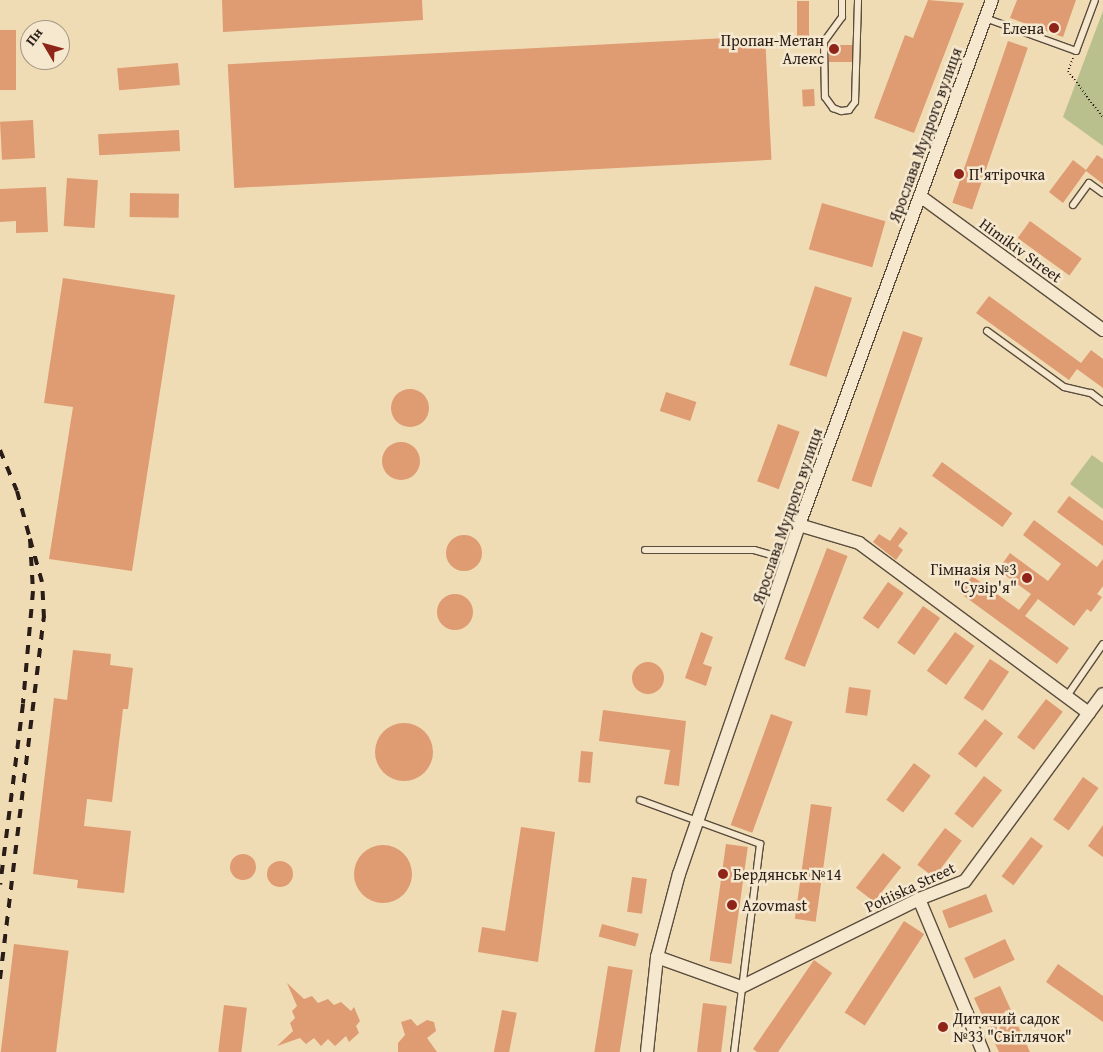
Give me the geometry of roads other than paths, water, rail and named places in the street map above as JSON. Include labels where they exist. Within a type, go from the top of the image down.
[{"type":"street","name":"Ярослава Мудрого вулиця","points":[[647,1052],[657,957],[679,874],[800,525],[992,0]]},
{"type":"street","name":"Himikiv Street","points":[[920,196],[1103,330]]},
{"type":"street","points":[[800,525],[859,543],[1089,713]]},
{"type":"street","name":"Potiiska Street","points":[[741,987],[919,899],[965,881],[1103,694]]},
{"type":"street","points":[[919,899],[983,1052]]},
{"type":"street","points":[[657,957],[741,987]]},
{"type":"lane","points":[[842,0],[842,17],[824,42],[826,97],[833,108],[841,111],[849,110],[856,102],[858,0]]},
{"type":"lane","points":[[985,18],[1076,51],[1095,0]]},
{"type":"lane","points":[[1073,205],[1089,183],[1103,193]]},
{"type":"lane","points":[[987,331],[1064,387],[1091,394],[1103,402]]},
{"type":"lane","points":[[645,550],[754,550],[788,560]]},
{"type":"lane","points":[[1067,696],[1103,644]]},
{"type":"lane","points":[[640,800],[760,844],[734,1052]]},
{"type":"railway","points":[[0,450],[17,491],[30,539],[33,591],[23,704],[0,885]]},
{"type":"railway","points":[[0,979],[44,618],[42,582],[30,539]]},
{"type":"place","name":"Елена","points":[[1054,28]]},
{"type":"place","name":"Пропан-Метан Алекс","points":[[834,49]]},
{"type":"place","name":"П'ятірочка","points":[[959,174]]},
{"type":"place","name":"Гімназія №3 \"Сузір'я\"","points":[[1027,578]]},
{"type":"place","name":"Бердянськ №14","points":[[723,874]]},
{"type":"place","name":"Azovmast","points":[[732,905]]},
{"type":"place","name":"Дитячий садок №33 \"Світлячок\"","points":[[943,1027]]}]
